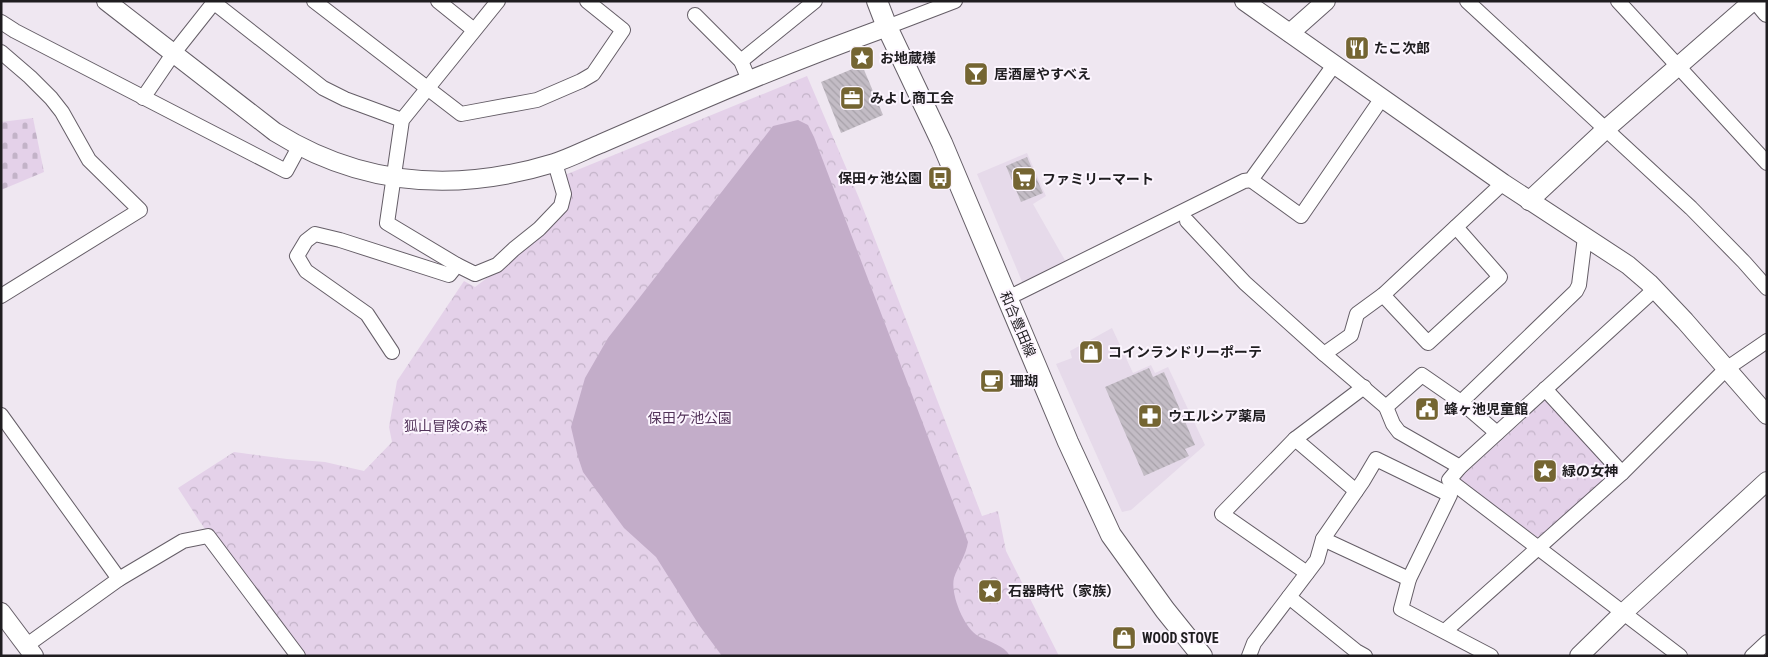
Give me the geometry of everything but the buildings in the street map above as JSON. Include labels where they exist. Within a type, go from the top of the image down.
[{"type":"main road","name":"和合豊田線","points":[[877,1],[942,144],[1068,442],[1111,535],[1165,610],[1202,656]]},
{"type":"street","points":[[106,1],[275,132],[300,148],[343,166],[393,178],[438,182],[492,178],[555,163],[748,80],[955,1]]},
{"type":"street","points":[[314,1],[461,114],[537,100],[593,74],[623,30],[587,1]]},
{"type":"street","points":[[438,1],[474,30]]},
{"type":"street","points":[[498,1],[402,120],[387,223],[456,265],[475,274],[497,265],[539,229],[562,206],[564,194],[555,163]]},
{"type":"street","points":[[740,61],[815,1]]},
{"type":"street","points":[[1244,1],[1503,183],[1628,265],[1655,289],[1767,415]]},
{"type":"street","points":[[1290,33],[1326,1]]},
{"type":"street","points":[[1467,1],[1691,208],[1767,288]]},
{"type":"street","points":[[1618,1],[1767,163]]},
{"type":"street","points":[[1529,200],[1606,129],[1753,1]]},
{"type":"street","points":[[1757,1],[1767,13]]},
{"type":"street","points":[[143,98],[214,2],[323,88],[345,99],[402,120]]},
{"type":"street","points":[[695,14],[740,61],[748,80]]},
{"type":"street","points":[[1,22],[286,172],[300,148]]},
{"type":"street","points":[[1,52],[30,76],[51,98],[62,112],[89,160],[140,210],[1,296]]},
{"type":"street","points":[[1251,180],[1334,65]]},
{"type":"street","points":[[1007,297],[1244,181],[1251,180],[1301,216],[1382,98]]},
{"type":"street","points":[[1324,354],[1351,335],[1357,314],[1383,295],[1503,183]]},
{"type":"street","points":[[1187,221],[1245,283],[1386,407],[1393,424],[1399,432],[1460,467]]},
{"type":"street","points":[[1383,295],[1428,342],[1500,277],[1456,227]]},
{"type":"street","points":[[392,352],[366,314],[306,271],[297,256],[306,241],[315,234],[324,236],[449,275],[456,265]]},
{"type":"street","points":[[1461,402],[1576,290],[1579,285],[1585,237]]},
{"type":"street","points":[[1655,289],[1460,467],[1449,480],[1680,656]]},
{"type":"street","points":[[1445,632],[1622,473],[1726,369],[1767,342]]},
{"type":"street","points":[[1386,407],[1422,375],[1461,402],[1497,433]]},
{"type":"street","points":[[1307,573],[1222,514],[1295,439],[1364,387]]},
{"type":"street","points":[[1545,390],[1622,473]]},
{"type":"street","points":[[1,415],[119,579]]},
{"type":"street","points":[[1295,439],[1356,491]]},
{"type":"street","points":[[1249,656],[1254,643],[1317,560],[1323,539],[1376,459],[1450,495],[1409,579],[1401,609],[1491,656]]},
{"type":"street","points":[[1579,656],[1767,481]]},
{"type":"street","points":[[1,612],[31,651],[119,579],[183,541],[208,536],[298,656]]},
{"type":"street","points":[[1323,539],[1409,579]]},
{"type":"street","points":[[1289,596],[1358,654]]},
{"type":"street","points":[[1752,656],[1767,642]]},
{"type":"shaded area","points":[[798,120],[808,125],[814,137],[968,542],[953,585],[959,610],[973,632],[1000,646],[1010,656],[722,656],[699,625],[656,557],[624,528],[583,472],[571,427],[585,378],[608,338],[773,126]]},
{"type":"shaded area","points":[[1027,153],[1046,196],[1033,204],[1066,262],[1023,284],[977,174]]},
{"type":"shaded area","points":[[1112,328],[1133,373],[1151,365],[1155,373],[1168,367],[1205,445],[1131,510],[1122,512],[1056,364],[1072,358],[1070,351]]},
{"type":"green space","name":"保田ケ池公園","points":[[807,76],[859,198],[982,516],[998,511],[1006,551],[1059,656],[299,656],[200,522],[178,488],[234,452],[325,462],[364,471],[392,442],[389,427],[397,381],[464,281],[475,287],[503,266],[566,210],[565,175]]},
{"type":"green space","points":[[33,118],[44,172],[1,190],[1,122]]},
{"type":"green space","points":[[1548,398],[1616,469],[1540,539],[1459,479]]},
{"type":"place","name":"たこ次郎","points":[[1357,48]]},
{"type":"place","name":"お地蔵様","points":[[862,58]]},
{"type":"place","name":"居酒屋やすべえ","points":[[976,74]]},
{"type":"place","name":"みよし商工会","points":[[852,98]]},
{"type":"place","name":"保田ヶ池公園","points":[[940,178]]},
{"type":"place","name":"ファミリーマート","points":[[1024,179]]},
{"type":"place","name":"コインランドリーポーテ","points":[[1091,352]]},
{"type":"place","name":"珊瑚","points":[[992,381]]},
{"type":"place","name":"蜂ヶ池児童館","points":[[1427,409]]},
{"type":"place","name":"ウエルシア薬局","points":[[1150,416]]},
{"type":"place","name":"緑の女神","points":[[1545,471]]},
{"type":"place","name":"石器時代（家族）","points":[[990,591]]},
{"type":"place","name":"WOOD STOVE","points":[[1124,638]]},
{"type":"park label","name":"狐山冒険の森","points":[[446,426]]}]
